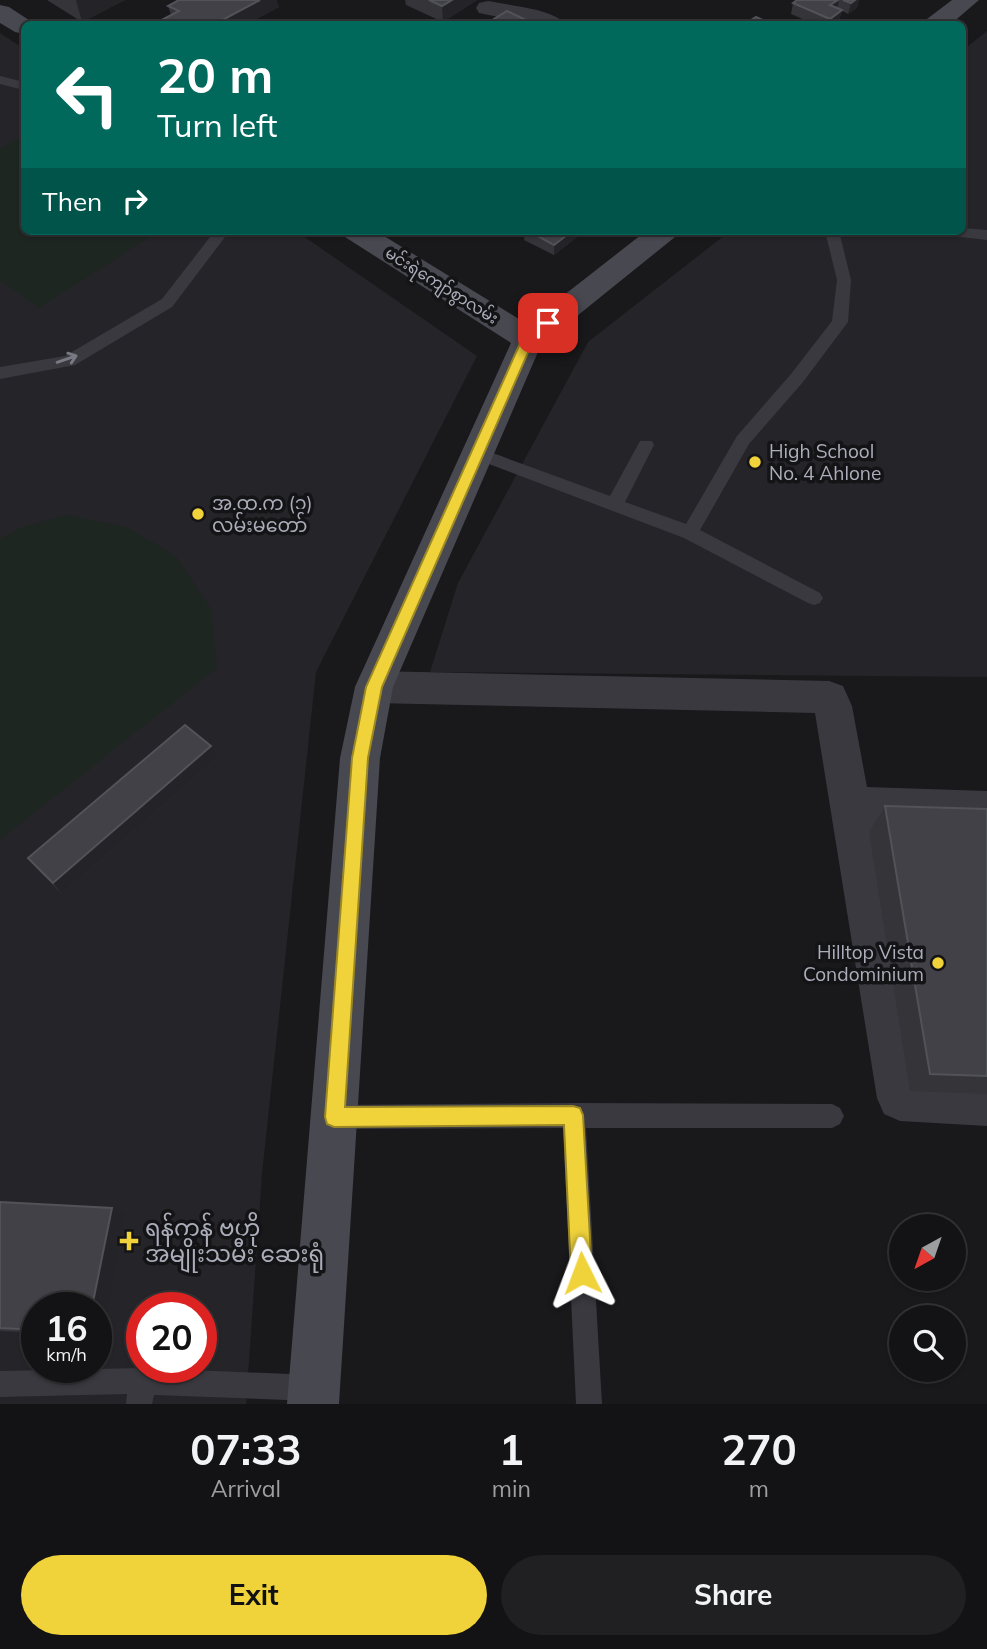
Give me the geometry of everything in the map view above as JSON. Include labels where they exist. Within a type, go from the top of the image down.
[{"type":"main road","points":[[940,21],[968,0]]},
{"type":"main road","points":[[0,12],[21,25]]},
{"type":"main road","name":"မင်းရဲကျော်စွာလမ်း","points":[[361,235],[528,339]]},
{"type":"main road","points":[[313,1396],[360,758],[374,687],[528,339],[660,235]]},
{"type":"street","points":[[488,11],[546,21]]},
{"type":"street","points":[[374,687],[829,697],[833,706],[851,805],[900,1098],[987,1103]]},
{"type":"street","points":[[851,805],[987,810]]},
{"type":"lane","points":[[0,80],[21,85]]},
{"type":"lane","points":[[966,233],[987,235]]},
{"type":"lane","points":[[0,373],[69,361],[167,303],[218,237],[216,235]]},
{"type":"lane","points":[[690,533],[743,440],[797,378],[840,322],[844,280],[833,235]]},
{"type":"lane","points":[[615,505],[646,445]]},
{"type":"lane","points":[[479,454],[690,533],[814,598]]},
{"type":"lane","points":[[573,1115],[589,1404]]},
{"type":"lane","points":[[334,1117],[832,1116]]},
{"type":"lane","points":[[0,1384],[141,1393],[313,1396]]},
{"type":"shaded area","name":"High School No. 4 Ahlone","points":[[987,31],[987,677],[430,672],[458,583],[588,342],[725,235],[966,235],[966,48]]},
{"type":"shaded area","name":"အ.ထ.က (၁) လမ်းမတော်","points":[[0,33],[21,47],[21,235],[302,235],[477,356],[316,672],[262,1174],[246,1404],[0,1404]]},
{"type":"shaded area","points":[[21,137],[21,235],[153,235],[39,308],[0,281],[0,149]]},
{"type":"shaded area","points":[[66,515],[126,527],[176,556],[211,609],[217,668],[0,840],[0,539],[20,528]]},
{"type":"building","points":[[179,0],[260,0],[221,21],[160,21],[179,11],[168,6]]},
{"type":"building","points":[[429,0],[452,0],[442,6]]},
{"type":"building","points":[[797,0],[838,0],[830,5],[842,10],[830,19],[793,3]]},
{"type":"building","points":[[507,11],[528,21],[491,21]]},
{"type":"building","points":[[756,17],[765,21],[750,21]]},
{"type":"building","points":[[536,235],[567,235],[554,245]]},
{"type":"building","points":[[185,725],[211,746],[53,883],[28,858]]},
{"type":"building","name":"Hilltop Vista Condominium","points":[[885,806],[987,809],[987,1076],[930,1074]]},
{"type":"building","points":[[0,1202],[112,1208],[95,1292],[21,1292],[21,1329],[0,1328]]},
{"type":"place","name":"High School No. 4 Ahlone","points":[[755,462]]},
{"type":"place","name":"အ.ထ.က (၁) လမ်းမတော်","points":[[198,514]]},
{"type":"place","name":"Hilltop Vista Condominium","points":[[938,963]]},
{"type":"place","name":"ရန်ကုန် ဗဟို အမျိုးသမီး ဆေးရုံ","points":[[129,1241]]},
{"type":"route","points":[[548,323],[528,339],[374,687],[360,758],[334,1117],[573,1115],[582,1273]]}]
